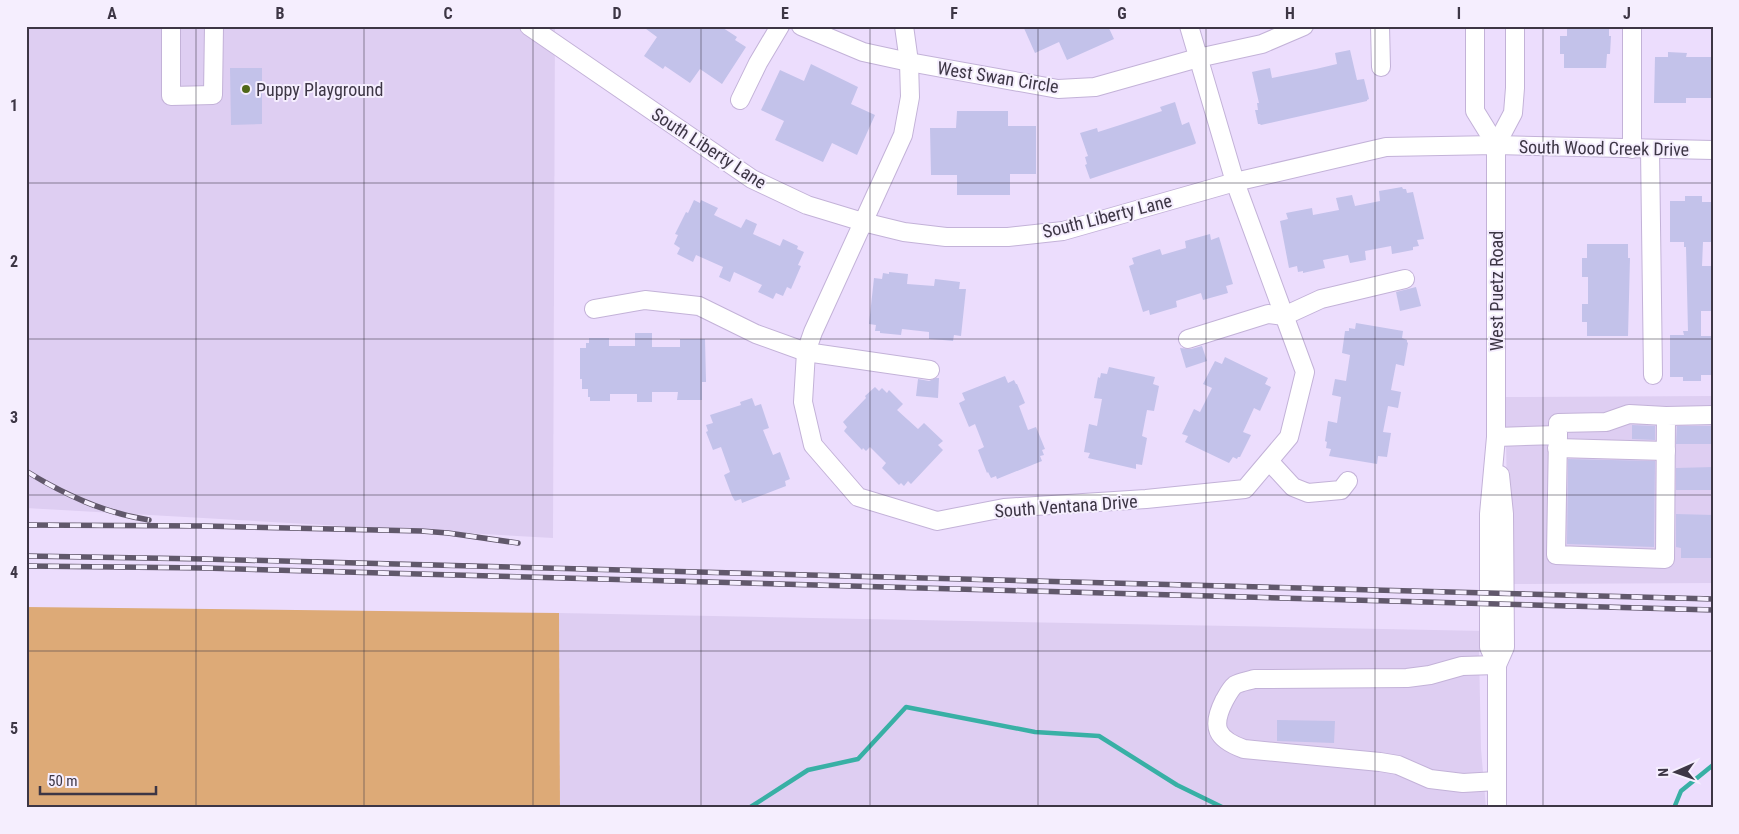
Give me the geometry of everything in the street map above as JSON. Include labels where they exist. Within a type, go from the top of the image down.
[{"type":"street","points":[[171,26],[171,96],[213,95],[214,26]]},
{"type":"street","name":"South Liberty Lane","points":[[529,26],[752,178],[807,205],[904,232],[946,237],[1008,237],[1063,230],[1235,182],[1386,146],[1496,145]]},
{"type":"street","points":[[740,100],[780,26]]},
{"type":"street","name":"West Swan Circle","points":[[801,26],[863,52],[1058,89],[1095,87],[1198,58],[1262,44],[1304,26]]},
{"type":"street","name":"South Ventana Drive","points":[[904,26],[909,62],[910,97],[903,135],[812,332],[806,352],[803,402],[813,445],[858,497],[938,521],[1004,508],[1146,499],[1245,489],[1289,437],[1305,372],[1235,182],[1189,26]]},
{"type":"street","points":[[1380,26],[1381,67]]},
{"type":"street","points":[[1475,26],[1476,111],[1496,145]]},
{"type":"street","name":"West Puetz Road","points":[[1497,808],[1497,665],[1504,647],[1504,514],[1496,437],[1496,145],[1513,113],[1515,26]]},
{"type":"street","points":[[1632,26],[1632,148]]},
{"type":"street","name":"South Wood Creek Drive","points":[[1496,145],[1713,150]]},
{"type":"street","points":[[1650,149],[1653,375]]},
{"type":"street","points":[[1188,339],[1268,314],[1284,316],[1321,299],[1405,279]]},
{"type":"street","points":[[594,309],[645,300],[699,306],[756,334],[806,352],[930,370]]},
{"type":"street","points":[[1666,416],[1665,559],[1556,555],[1558,423],[1606,422],[1630,414],[1666,416],[1713,415]]},
{"type":"street","points":[[1496,437],[1666,451]]},
{"type":"street","points":[[1269,461],[1293,487],[1308,493],[1341,490],[1348,481]]},
{"type":"street","points":[[1497,665],[1462,666],[1430,675],[1408,678],[1254,679],[1235,685],[1227,695],[1217,714],[1216,725],[1221,736],[1230,744],[1244,748],[1398,765],[1430,780],[1463,783],[1497,782]]},
{"type":"shaded area","points":[[26,26],[555,26],[553,538],[26,508]]},
{"type":"shaded area","points":[[1713,396],[1713,583],[1509,584],[1505,397]]},
{"type":"shaded area","points":[[26,607],[559,613],[560,808],[26,808]]},
{"type":"shaded area","points":[[559,613],[1484,631],[1483,646],[1479,652],[1481,749],[1486,808],[560,808]]},
{"type":"building","points":[[642,26],[720,26],[737,37],[735,40],[746,47],[722,84],[700,69],[690,83],[665,66],[663,69],[644,56],[657,37]]},
{"type":"building","points":[[1023,26],[1108,26],[1114,39],[1067,60],[1059,42],[1035,53]]},
{"type":"building","points":[[1567,26],[1609,26],[1609,36],[1611,36],[1610,54],[1607,54],[1606,68],[1564,68],[1564,54],[1560,54],[1560,36],[1567,36]]},
{"type":"building","points":[[1350,50],[1357,80],[1364,79],[1369,99],[1367,101],[1261,125],[1258,124],[1255,110],[1258,110],[1257,103],[1259,103],[1252,72],[1270,68],[1272,78],[1316,69],[1337,64],[1335,53]]},
{"type":"building","points":[[1668,52],[1687,53],[1686,57],[1713,57],[1713,98],[1686,98],[1686,103],[1654,103],[1655,57],[1668,57]]},
{"type":"building","points":[[811,64],[858,87],[851,104],[875,115],[857,155],[832,143],[823,162],[775,140],[784,121],[761,110],[780,70],[804,81]]},
{"type":"building","name":"Puppy Playground","points":[[230,68],[262,68],[262,124],[231,125]]},
{"type":"building","points":[[1175,102],[1182,125],[1189,122],[1195,144],[1090,179],[1085,165],[1087,164],[1085,157],[1088,156],[1080,133],[1097,128],[1098,132],[1120,125],[1162,111],[1160,107]]},
{"type":"building","points":[[957,111],[1008,111],[1008,126],[1036,126],[1036,174],[1010,174],[1010,195],[957,195],[957,175],[931,175],[930,128],[956,128]]},
{"type":"building","points":[[1402,187],[1406,189],[1407,193],[1413,192],[1424,239],[1417,240],[1419,246],[1413,247],[1413,250],[1392,254],[1391,246],[1365,251],[1366,260],[1350,263],[1348,255],[1323,260],[1325,268],[1303,273],[1303,271],[1298,272],[1297,266],[1289,268],[1280,221],[1288,219],[1286,213],[1312,208],[1313,215],[1339,210],[1336,198],[1352,195],[1355,206],[1380,201],[1379,191]]},
{"type":"building","points":[[1685,196],[1702,196],[1702,202],[1713,202],[1713,242],[1703,242],[1702,266],[1713,266],[1713,311],[1701,311],[1701,336],[1713,336],[1713,375],[1701,375],[1701,381],[1683,381],[1683,377],[1670,377],[1670,335],[1684,335],[1683,331],[1688,331],[1686,247],[1684,247],[1684,242],[1670,242],[1670,201],[1685,201]]},
{"type":"building","points":[[694,200],[700,203],[701,200],[718,208],[714,215],[741,228],[746,219],[757,224],[753,234],[780,246],[783,239],[798,246],[797,249],[804,252],[798,265],[801,266],[791,289],[787,287],[783,296],[776,293],[773,299],[758,292],[762,285],[734,272],[730,282],[719,277],[723,267],[696,255],[693,262],[677,254],[680,248],[674,244],[678,235],[675,234]]},
{"type":"building","points":[[1210,234],[1211,240],[1219,237],[1233,284],[1226,286],[1228,293],[1203,300],[1201,293],[1176,301],[1177,307],[1150,315],[1149,310],[1143,312],[1129,266],[1134,264],[1132,258],[1160,249],[1162,255],[1186,248],[1185,241]]},
{"type":"building","points":[[1587,244],[1628,244],[1628,258],[1630,258],[1628,336],[1587,336],[1587,322],[1582,322],[1582,304],[1588,304],[1588,277],[1582,277],[1582,258],[1587,258]]},
{"type":"building","points":[[889,272],[908,274],[907,284],[934,286],[935,279],[960,282],[959,289],[966,289],[961,336],[954,335],[953,341],[929,339],[929,332],[902,329],[901,335],[875,331],[876,325],[869,324],[874,278],[882,279],[883,273],[889,274]]},
{"type":"building","points":[[1416,287],[1421,306],[1400,311],[1396,292]]},
{"type":"building","points":[[1356,323],[1403,331],[1402,338],[1407,340],[1408,343],[1404,366],[1396,364],[1391,390],[1401,392],[1398,408],[1388,406],[1383,432],[1391,433],[1387,457],[1378,456],[1377,464],[1329,456],[1331,449],[1326,448],[1327,442],[1325,441],[1328,421],[1337,423],[1341,397],[1332,395],[1335,379],[1346,381],[1350,355],[1342,353],[1345,331],[1349,331],[1349,328],[1355,329]]},
{"type":"building","points":[[635,333],[652,333],[652,347],[680,347],[680,339],[705,339],[706,382],[702,382],[702,400],[677,400],[678,392],[652,392],[652,402],[637,402],[637,394],[610,394],[610,401],[590,401],[588,389],[582,389],[582,379],[580,379],[580,348],[586,348],[589,338],[609,338],[609,346],[635,346]]},
{"type":"building","points":[[1202,346],[1207,361],[1186,368],[1180,348],[1191,349]]},
{"type":"building","points":[[1225,357],[1268,378],[1265,384],[1271,387],[1260,411],[1254,408],[1243,432],[1251,435],[1240,457],[1237,459],[1233,457],[1229,463],[1185,442],[1188,436],[1182,434],[1194,409],[1200,412],[1212,388],[1203,384],[1215,361],[1222,364]]},
{"type":"building","points":[[1109,367],[1155,377],[1153,384],[1159,386],[1154,411],[1147,410],[1142,436],[1147,438],[1142,465],[1136,464],[1136,469],[1088,458],[1090,453],[1084,452],[1089,424],[1097,426],[1102,399],[1094,398],[1098,377],[1100,378],[1101,373],[1107,374]]},
{"type":"building","points":[[1005,376],[1008,383],[1014,380],[1017,384],[1025,403],[1019,406],[1028,430],[1036,427],[1045,449],[1042,450],[1044,455],[1040,456],[1042,461],[997,479],[996,476],[991,478],[987,473],[978,450],[984,447],[975,424],[969,427],[959,403],[965,400],[962,393]]},
{"type":"building","points":[[939,378],[938,398],[916,396],[918,379],[929,381]]},
{"type":"building","points":[[875,387],[879,391],[882,388],[887,393],[889,390],[903,404],[897,410],[918,429],[924,423],[943,441],[938,445],[943,450],[911,484],[908,481],[904,486],[901,483],[899,485],[882,468],[886,463],[870,447],[866,451],[863,448],[862,450],[844,431],[847,427],[843,422]]},
{"type":"building","points":[[752,398],[755,406],[761,404],[769,428],[763,430],[773,455],[780,452],[790,479],[785,481],[786,486],[742,503],[741,499],[735,501],[732,496],[724,475],[730,472],[721,447],[713,450],[706,432],[708,431],[706,425],[713,423],[710,415],[741,405],[740,402]]},
{"type":"building","points":[[1632,425],[1655,426],[1655,440],[1632,439]]},
{"type":"building","points":[[1677,426],[1713,426],[1713,444],[1676,444]]},
{"type":"building","points":[[1568,459],[1655,461],[1654,547],[1567,544]]},
{"type":"building","points":[[1713,467],[1713,490],[1676,490],[1676,468]]},
{"type":"building","points":[[1676,514],[1713,515],[1713,558],[1681,558],[1681,548],[1676,547]]},
{"type":"building","points":[[1277,720],[1335,721],[1334,743],[1277,741]]},
{"type":"waterway","points":[[749,808],[808,770],[858,759],[906,707],[1035,732],[1099,736],[1177,785],[1224,808]]},
{"type":"waterway","points":[[1674,808],[1681,791],[1713,765]]},
{"type":"railway","points":[[26,471],[55,488],[85,502],[116,513],[149,520]]},
{"type":"railway","points":[[26,525],[204,526],[421,531],[518,543]]},
{"type":"railway","points":[[26,556],[204,559],[1713,599]]},
{"type":"railway","points":[[26,566],[204,568],[1713,610]]},
{"type":"place","name":"Puppy Playground","points":[[246,89]]}]
